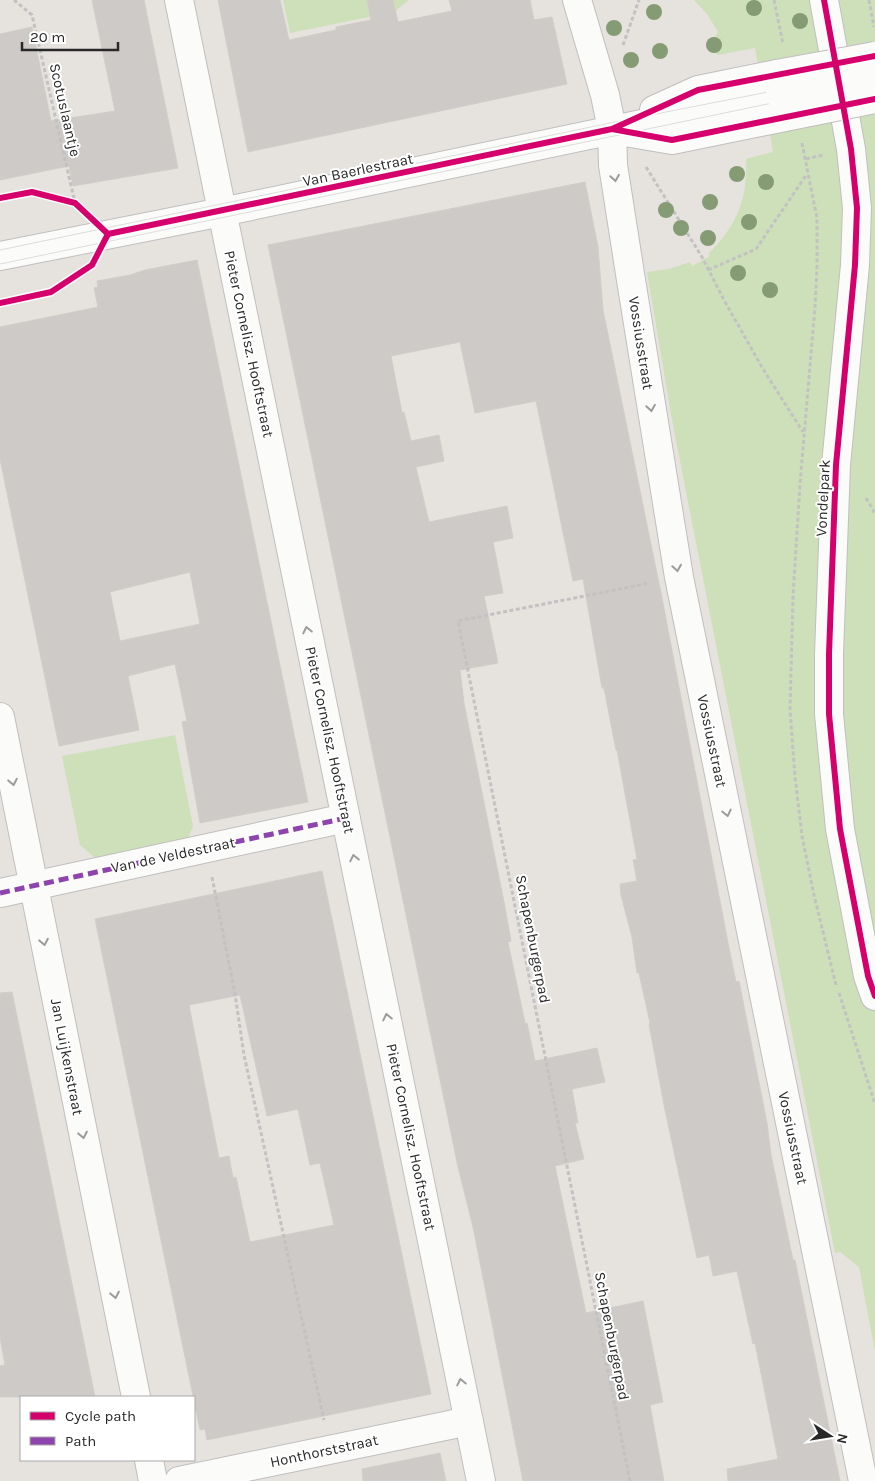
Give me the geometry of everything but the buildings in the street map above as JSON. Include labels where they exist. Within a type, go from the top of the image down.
[{"type":"street","name":"Pieter Cornelisz. Hooftstraat","points":[[179,0],[481,1481]]},
{"type":"street","name":"Vossiusstraat","points":[[577,0],[605,95],[612,130],[619,203],[679,577],[863,1481]]},
{"type":"street","name":"Vondelpark","points":[[824,0],[851,149],[857,208],[856,265],[836,465],[829,654],[830,714],[840,829],[868,976],[875,996]]},
{"type":"street","points":[[781,95],[875,56]]},
{"type":"street","points":[[781,95],[875,77]]},
{"type":"street","name":"Van Baerlestraat","points":[[4,255],[222,212],[612,130],[698,90],[781,95]]},
{"type":"street","name":"Van Baerlestraat","points":[[612,130],[672,140],[781,95]]},
{"type":"street","points":[[781,95],[875,99]]},
{"type":"street","name":"Jan Luijkenstraat","points":[[0,717],[32,885],[136,1396]]},
{"type":"street","name":"Van de Veldestraat","points":[[0,892],[346,818]]},
{"type":"street","name":"Honthorststraat","points":[[179,1481],[469,1421]]},
{"type":"street","points":[[149,1461],[153,1481]]},
{"type":"path","points":[[868,0],[875,33]]},
{"type":"path","points":[[643,162],[702,257],[763,369],[804,434],[864,494],[875,512]]},
{"type":"path","points":[[708,270],[756,249],[807,173]]},
{"type":"path","points":[[66,200],[75,203],[108,234]]},
{"type":"path","points":[[206,848],[235,994],[244,1055],[331,1450]]},
{"type":"green space","points":[[283,0],[409,0],[394,12],[290,33]]},
{"type":"green space","points":[[694,0],[875,0],[875,1351],[859,1267],[840,1252],[835,1253],[672,420],[647,272],[669,269],[690,262],[692,266],[710,256],[708,254],[726,233],[739,211],[745,186],[746,159],[773,152],[755,48],[718,55],[708,47],[718,32],[707,14]]},
{"type":"green space","points":[[175,735],[193,826],[185,845],[101,863],[80,845],[62,756]]},
{"type":"tram line","points":[[0,250],[610,123],[875,71]]},
{"type":"tram line","points":[[0,264],[782,101],[875,84]]},
{"type":"marked path","points":[[0,893],[346,818]]},
{"type":"cycle path","points":[[824,0],[851,149],[857,208],[855,265],[836,465],[829,654],[829,714],[840,829],[868,976],[875,996]]},
{"type":"cycle path","points":[[108,234],[612,129],[698,90],[875,56]]},
{"type":"cycle path","points":[[612,129],[672,140],[875,99]]},
{"type":"cycle path","points":[[0,198],[32,192],[75,203],[108,234]]},
{"type":"cycle path","points":[[0,303],[51,292],[92,265],[108,234]]}]
